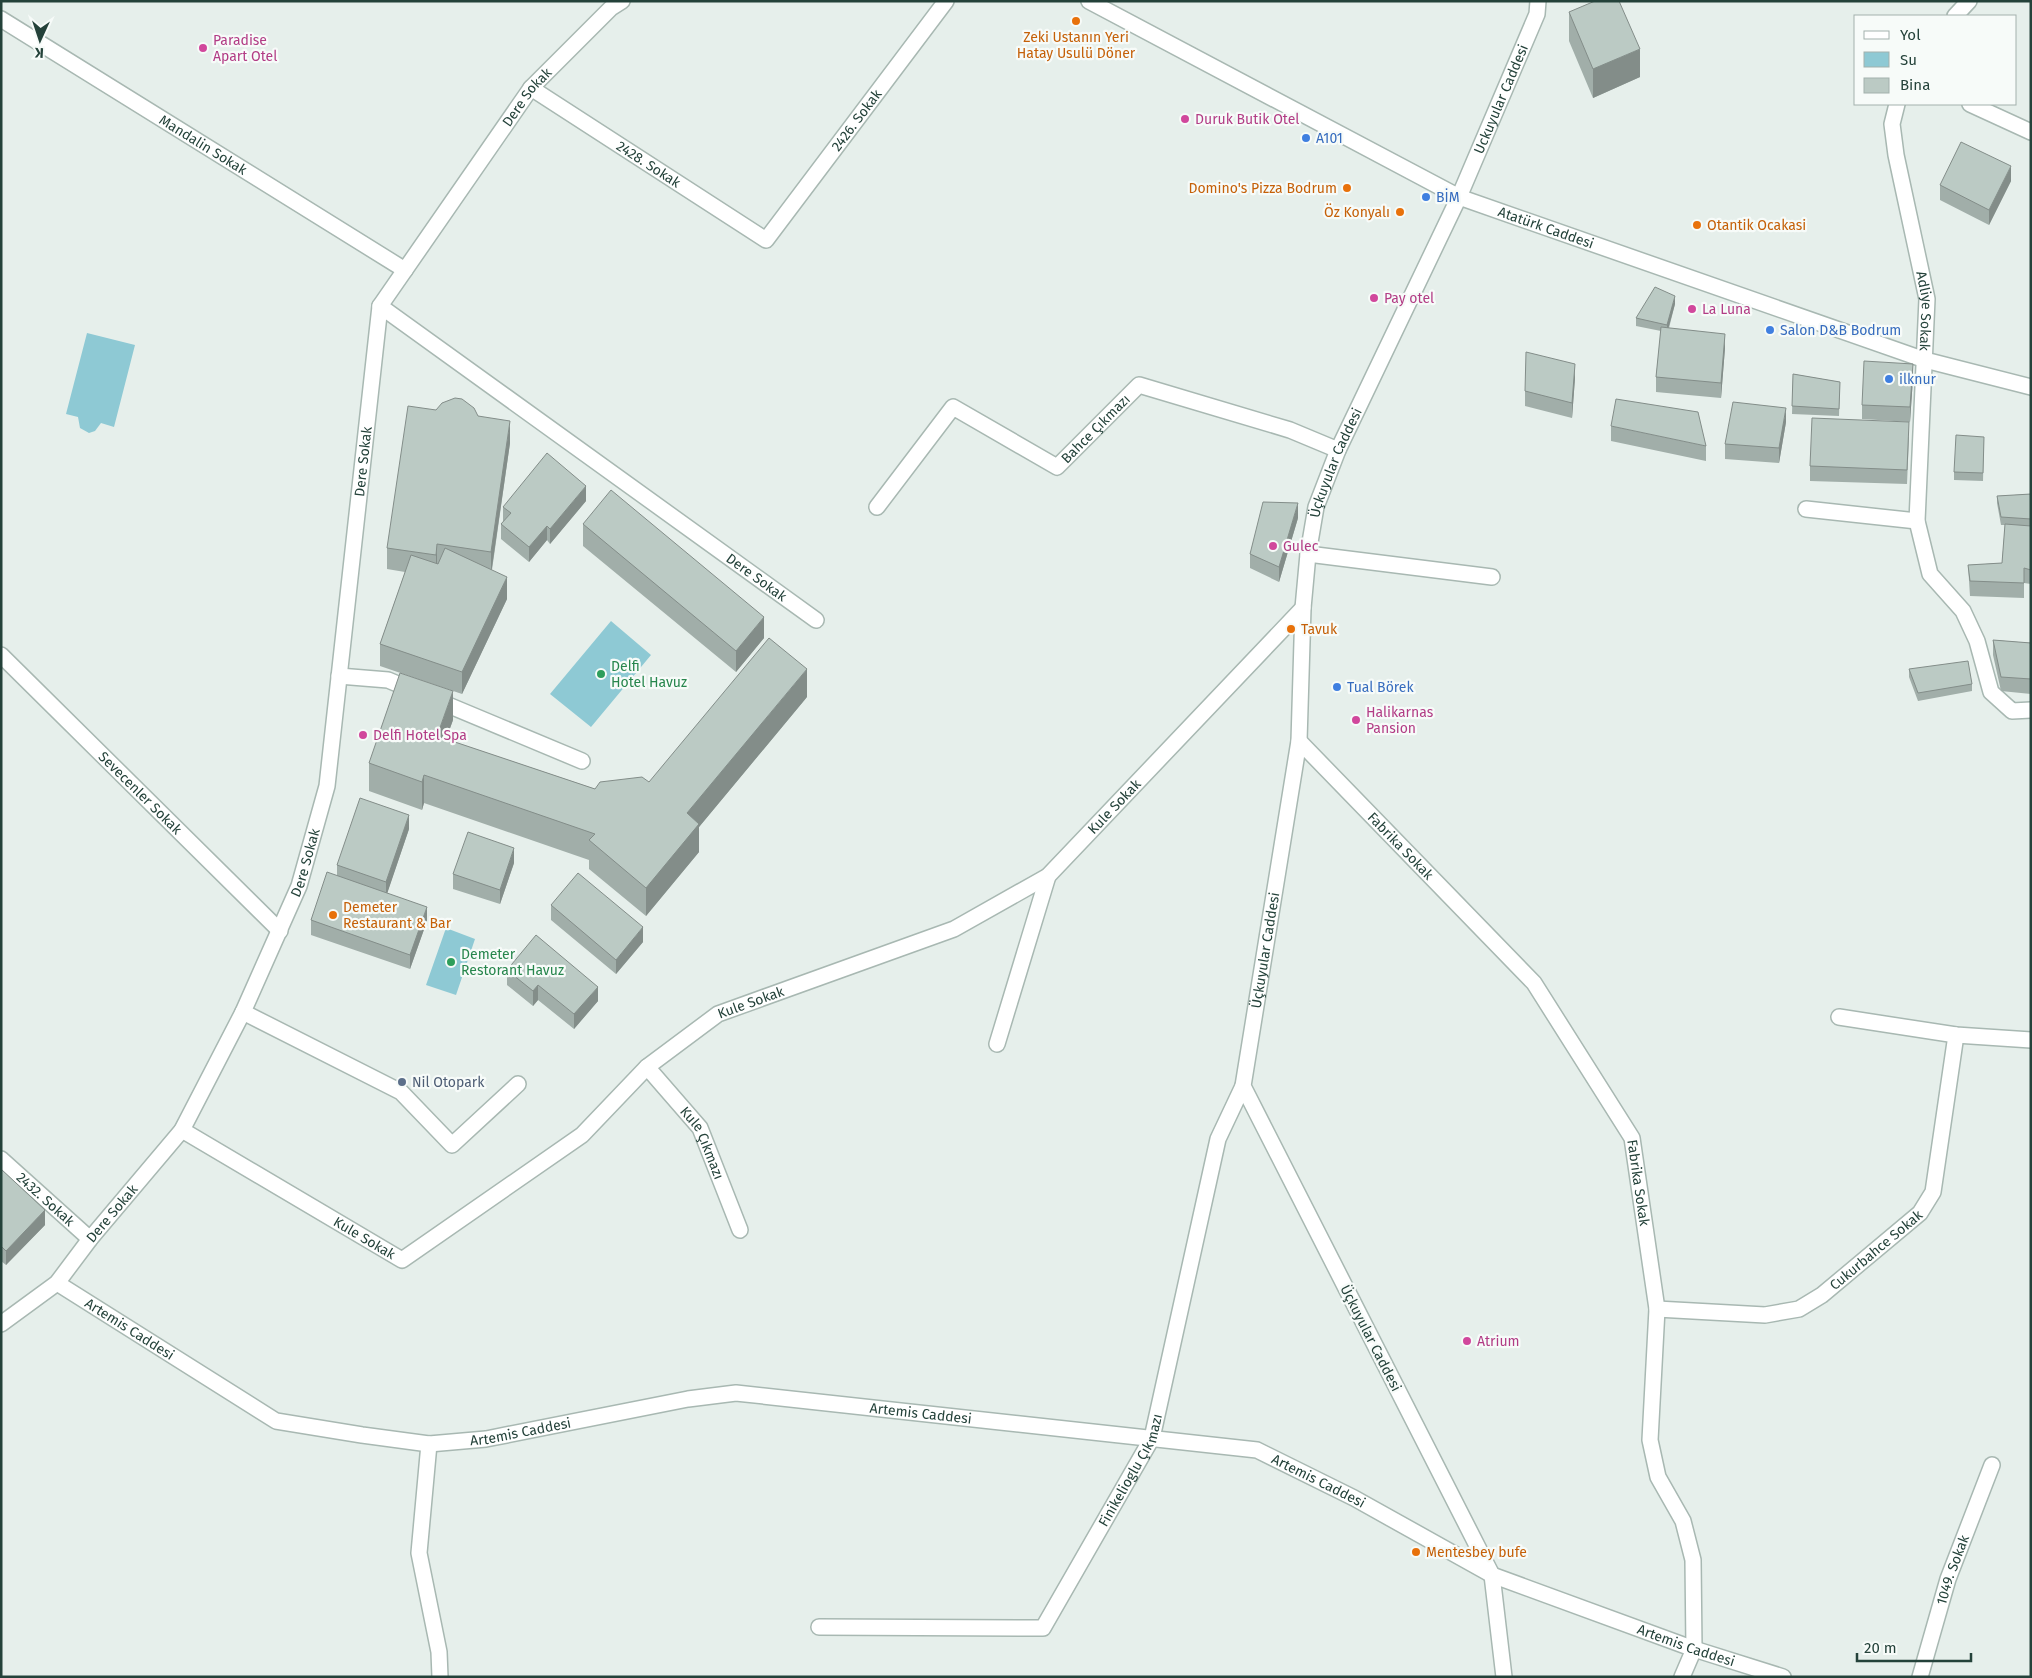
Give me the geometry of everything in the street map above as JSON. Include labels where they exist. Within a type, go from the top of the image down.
[{"type":"street","name":"Dere Sokak","points":[[1,1324],[57,1282],[90,1239],[182,1130],[243,1012],[299,886],[327,786],[380,306],[531,88],[612,8],[622,1]]},
{"type":"street","name":"2426. Sokak","points":[[766,240],[946,1]]},
{"type":"street","name":"Atatürk Caddesi","points":[[1089,1],[1459,197],[1925,360],[2031,387]]},
{"type":"street","name":"Uckuyular Caddesi","points":[[1459,197],[1537,14],[1538,1]]},
{"type":"street","points":[[1955,15],[1969,1]]},
{"type":"street","name":"Mandalin Sokak","points":[[1,18],[405,270]]},
{"type":"street","name":"2428. Sokak","points":[[531,88],[766,240]]},
{"type":"street","name":"Adliye Sokak","points":[[1896,105],[1892,124],[1896,155],[1927,299],[1917,521],[1930,574],[1963,611],[1977,641],[1992,692],[2012,712],[2031,710]]},
{"type":"street","points":[[1972,105],[2031,132]]},
{"type":"street","name":"Üçkuyular Caddesi","points":[[1459,197],[1338,450],[1316,507],[1308,554],[1303,608],[1299,741],[1243,1086],[1492,1575],[1504,1677]]},
{"type":"street","name":"Dere Sokak","points":[[380,306],[816,620]]},
{"type":"street","name":"Bahce Çıkmazı","points":[[877,507],[953,407],[1057,467],[1139,385],[1290,430],[1338,450]]},
{"type":"street","points":[[1806,509],[1917,521]]},
{"type":"street","points":[[1308,554],[1492,577]]},
{"type":"street","name":"Kule Sokak","points":[[182,1130],[402,1260],[582,1135],[647,1067],[718,1014],[954,930],[1048,876],[1303,608]]},
{"type":"street","name":"Sevecenler Sokak","points":[[1,655],[280,931]]},
{"type":"street","points":[[339,676],[388,680],[582,761]]},
{"type":"street","name":"Fabrika Sokak","points":[[1299,741],[1534,983],[1632,1138],[1657,1309],[1650,1440],[1658,1476],[1683,1521],[1693,1560],[1694,1649]]},
{"type":"street","points":[[997,1044],[1048,876]]},
{"type":"street","points":[[243,1012],[401,1092],[452,1145],[518,1084]]},
{"type":"street","points":[[1840,1017],[1956,1035],[2031,1040]]},
{"type":"street","name":"Cukurbahce Sokak","points":[[1657,1309],[1766,1315],[1799,1309],[1822,1295],[1920,1213],[1933,1192],[1956,1035]]},
{"type":"street","name":"Kule Çıkmazı","points":[[647,1067],[700,1128],[740,1230]]},
{"type":"street","name":"Finikelioglu Çıkmazı","points":[[820,1627],[1043,1628],[1152,1438],[1218,1139],[1243,1086]]},
{"type":"street","name":"2432. Sokak","points":[[1,1159],[90,1239]]},
{"type":"street","name":"Artemis Caddesi","points":[[57,1282],[276,1421],[429,1444],[486,1439],[688,1399],[736,1393],[1257,1450],[1354,1498],[1492,1575],[1694,1649],[1783,1677]]},
{"type":"street","points":[[429,1444],[419,1553],[439,1652],[440,1677]]},
{"type":"street","name":"1049. Sokak","points":[[1920,1677],[1948,1579],[1992,1465]]},
{"type":"street","points":[[1682,1677],[1694,1649]]},
{"type":"water","points":[[87,333],[135,345],[114,427],[101,423],[95,431],[89,433],[80,428],[78,417],[66,414]]},
{"type":"water","name":"Delfi Hotel Havuz","points":[[611,621],[651,655],[591,727],[550,694]]},
{"type":"water","name":"Demeter Restorant Havuz","points":[[446,928],[475,939],[456,995],[426,985]]},
{"type":"building","points":[[1595,1],[1619,1],[1640,49],[1593,69],[1569,12]]},
{"type":"building","points":[[1961,142],[2011,166],[1989,210],[1940,185]]},
{"type":"building","points":[[1655,287],[1675,296],[1667,325],[1636,318]]},
{"type":"building","points":[[1661,327],[1725,334],[1721,383],[1656,377]]},
{"type":"building","points":[[1526,352],[1575,364],[1572,403],[1525,391]]},
{"type":"building","points":[[1864,361],[1913,364],[1910,407],[1862,405]]},
{"type":"building","points":[[1793,374],[1840,382],[1839,409],[1792,406]]},
{"type":"building","points":[[455,398],[462,399],[474,408],[478,416],[510,421],[491,552],[437,544],[436,555],[387,548],[408,406],[436,410],[442,403]]},
{"type":"building","points":[[1616,399],[1698,412],[1706,446],[1611,426]]},
{"type":"building","points":[[1733,402],[1786,408],[1779,448],[1725,444]]},
{"type":"building","points":[[1812,418],[1909,422],[1907,470],[1810,466]]},
{"type":"building","points":[[1956,435],[1984,437],[1983,473],[1954,472]]},
{"type":"building","points":[[547,453],[586,486],[550,529],[547,526],[529,547],[501,524],[511,513],[503,507]]},
{"type":"building","points":[[611,490],[764,617],[736,651],[583,524]]},
{"type":"building","points":[[2031,494],[2031,519],[2001,517],[1997,496]]},
{"type":"building","name":"Gulec","points":[[1263,502],[1298,503],[1279,567],[1250,554]]},
{"type":"building","points":[[2005,524],[2031,526],[2031,570],[2024,568],[2024,583],[1970,581],[1968,565],[2002,563]]},
{"type":"building","points":[[445,548],[507,577],[462,672],[380,644],[411,555],[438,564]]},
{"type":"building","points":[[769,638],[807,669],[687,813],[699,824],[646,888],[589,840],[595,834],[424,775],[422,782],[369,763],[400,673],[453,691],[437,736],[595,789],[600,782],[642,777],[649,782]]},
{"type":"building","points":[[1993,640],[2031,643],[2031,679],[2001,677]]},
{"type":"building","points":[[1968,661],[1972,684],[1918,693],[1909,669]]},
{"type":"building","points":[[360,798],[409,815],[386,882],[337,865]]},
{"type":"building","points":[[468,832],[514,848],[500,890],[453,874]]},
{"type":"building","points":[[327,872],[427,907],[410,955],[311,920]]},
{"type":"building","points":[[578,873],[643,927],[616,960],[551,905]]},
{"type":"building","points":[[536,935],[598,987],[574,1014],[538,985],[533,991],[507,970]]},
{"type":"building","points":[[1,1169],[45,1210],[6,1251],[1,1246]]},
{"type":"place","name":"Zeki Ustanın Yeri Hatay Usulü Döner","points":[[1076,21]]},
{"type":"place","name":"Paradise Apart Otel","points":[[203,48]]},
{"type":"place","name":"Duruk Butik Otel","points":[[1185,119]]},
{"type":"place","name":"A101","points":[[1306,138]]},
{"type":"place","name":"Domino's Pizza Bodrum","points":[[1347,188]]},
{"type":"place","name":"BİM","points":[[1426,197]]},
{"type":"place","name":"Öz Konyalı","points":[[1400,212]]},
{"type":"place","name":"Otantik Ocakasi","points":[[1697,225]]},
{"type":"place","name":"Pay otel","points":[[1374,298]]},
{"type":"place","name":"La Luna","points":[[1692,309]]},
{"type":"place","name":"Salon D&B Bodrum","points":[[1770,330]]},
{"type":"place","name":"ilknur","points":[[1889,379]]},
{"type":"place","name":"Gulec","points":[[1273,546]]},
{"type":"place","name":"Tavuk","points":[[1291,629]]},
{"type":"place","name":"Delfi Hotel Havuz","points":[[601,674]]},
{"type":"place","name":"Tual Börek","points":[[1337,687]]},
{"type":"place","name":"Halikarnas Pansion","points":[[1356,720]]},
{"type":"place","name":"Delfi Hotel Spa","points":[[363,735]]},
{"type":"place","name":"Demeter Restaurant & Bar","points":[[333,915]]},
{"type":"place","name":"Demeter Restorant Havuz","points":[[451,962]]},
{"type":"place","name":"Nil Otopark","points":[[402,1082]]},
{"type":"place","name":"Atrium","points":[[1467,1341]]},
{"type":"place","name":"Mentesbey bufe","points":[[1416,1552]]}]
